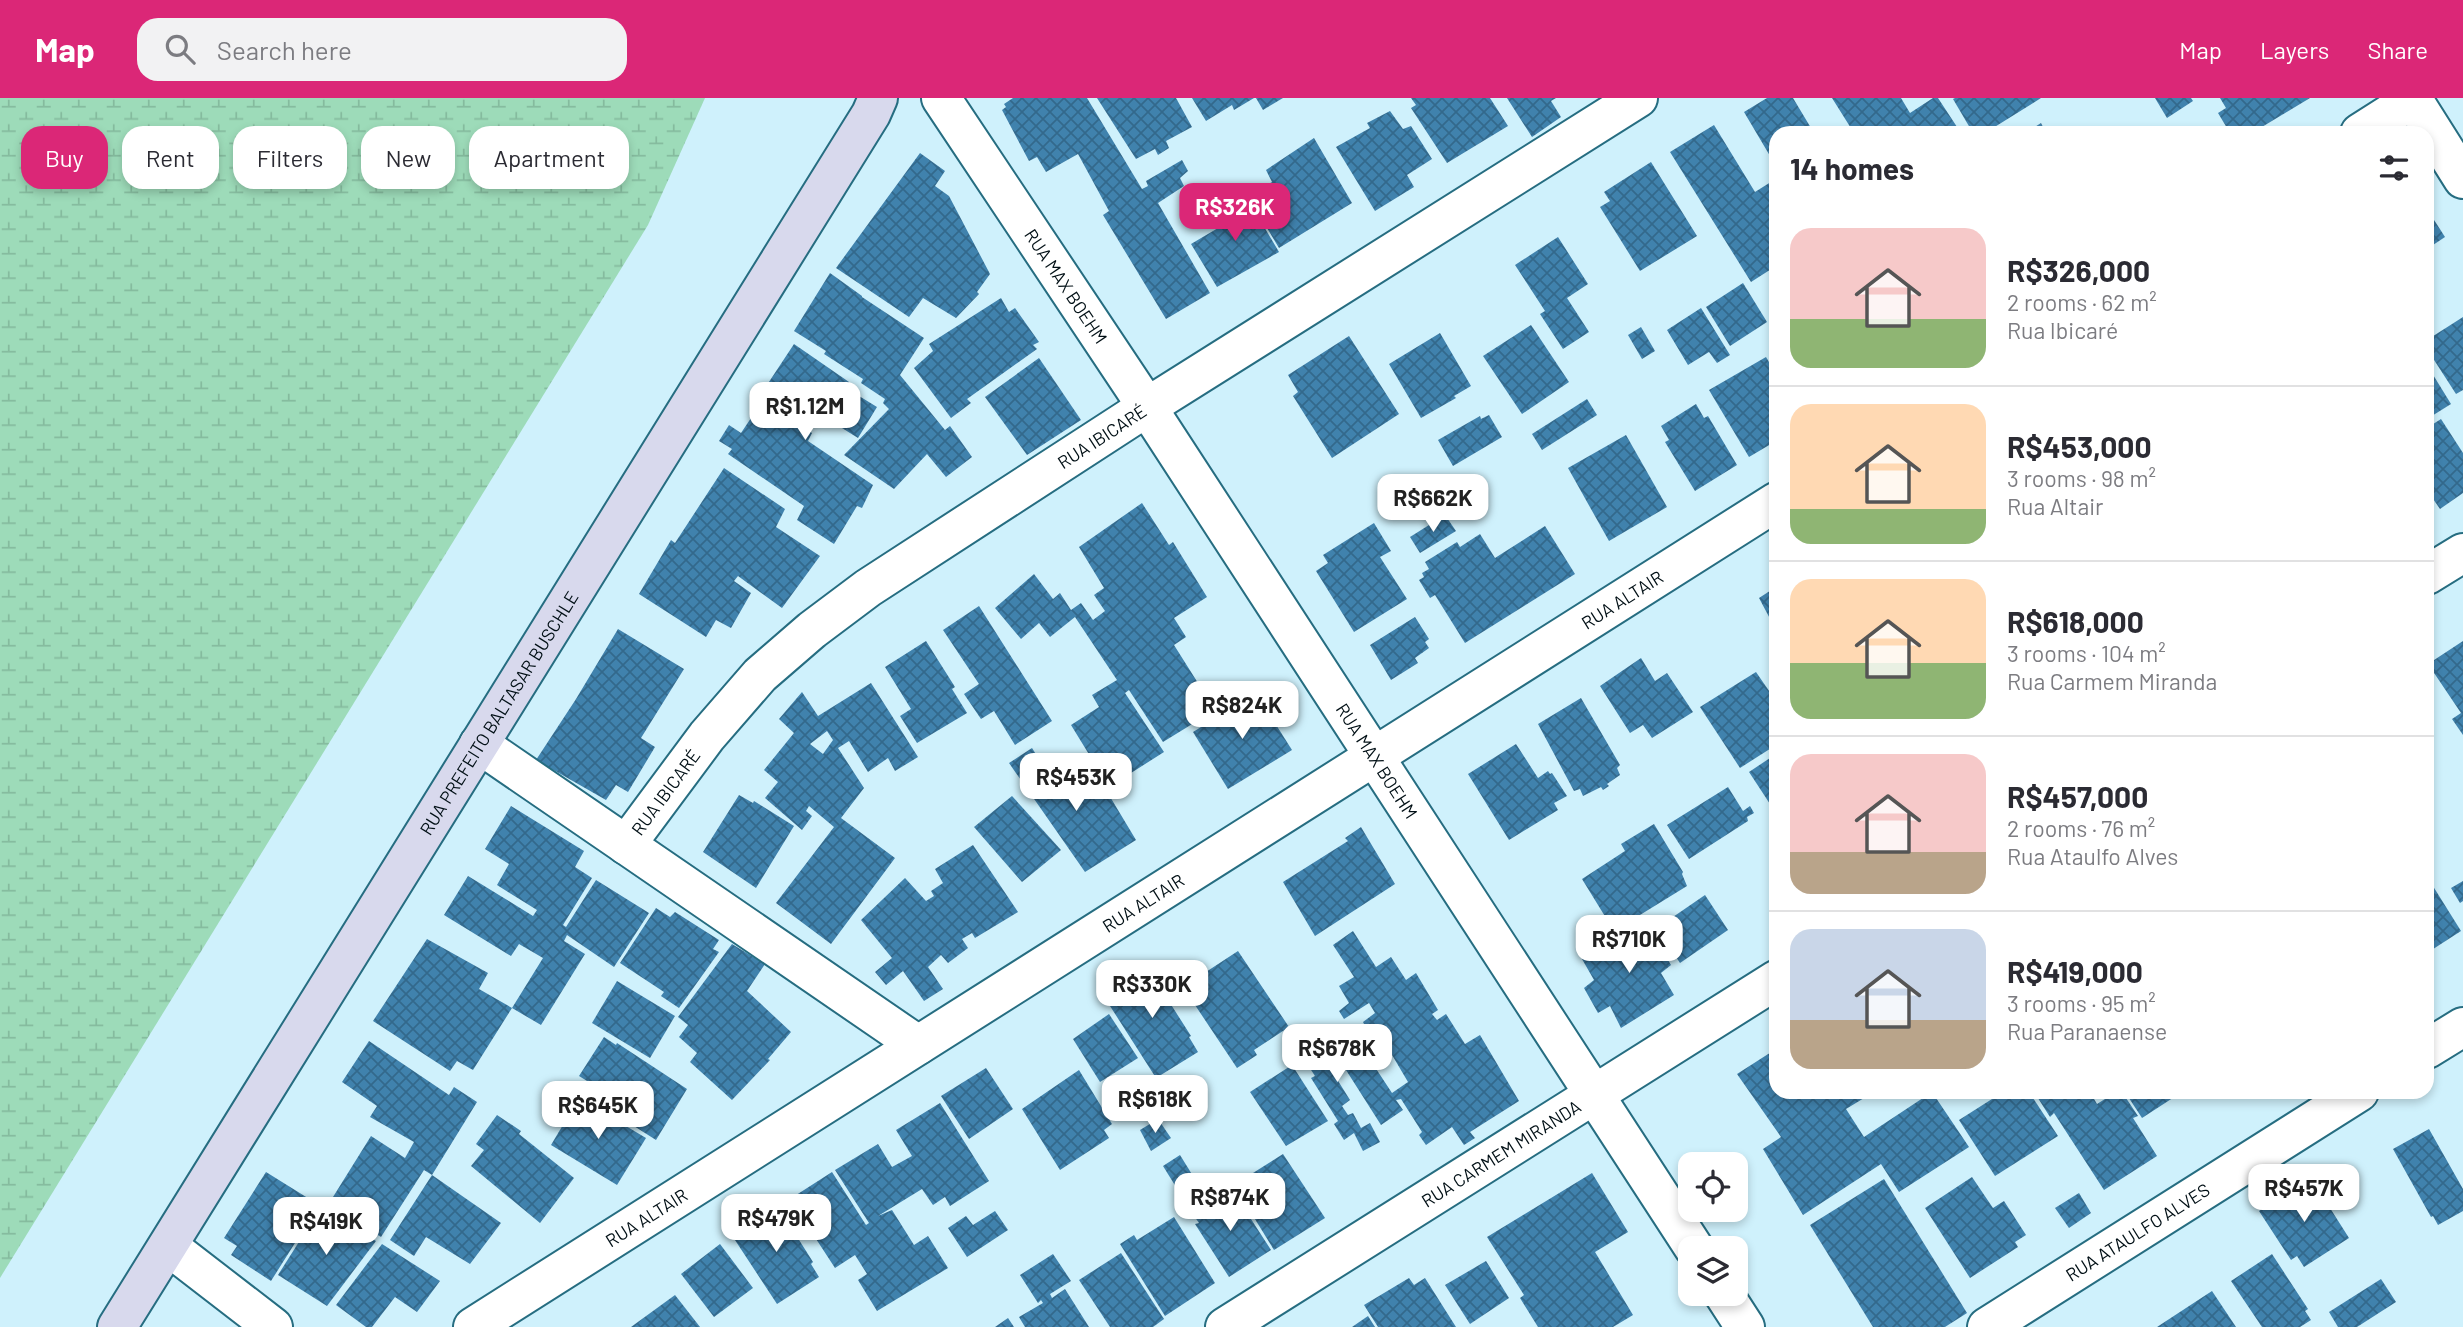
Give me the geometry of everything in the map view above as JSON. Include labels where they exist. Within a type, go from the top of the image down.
[{"type":"main road","name":"RUA PREFEITO BALTASAR BUSCHLE","points":[[117,1327],[864,125],[878,98]]},
{"type":"street","name":"RUA MAX BOEHM","points":[[941,98],[1147,407],[1686,1236]]},
{"type":"street","name":"RUA IBICARÉ","points":[[626,845],[707,736],[760,675],[812,630],[868,588],[1147,407],[1638,98]]},
{"type":"street","points":[[2371,126],[2413,98],[2430,126]]},
{"type":"street","points":[[2434,132],[2463,179]]},
{"type":"street","name":"RUA ALTAIR","points":[[473,1327],[1769,506]]},
{"type":"street","points":[[2434,571],[2463,553]]},
{"type":"street","points":[[479,744],[918,1045]]},
{"type":"street","name":"RUA CARMEM MIRANDA","points":[[1225,1327],[1769,984]]},
{"type":"street","points":[[2434,1045],[2463,1027]]},
{"type":"street","name":"RUA ATAULFO ALVES","points":[[1987,1327],[2349,1099]]},
{"type":"street","points":[[168,1246],[273,1327]]},
{"type":"street","points":[[1731,1306],[1745,1327]]},
{"type":"green space","points":[[0,98],[705,98],[648,225],[0,1278]]},
{"type":"building","points":[[1013,98],[1087,98],[1142,189],[1148,186],[1146,181],[1182,160],[1188,171],[1180,178],[1184,186],[1158,203],[1210,293],[1166,319],[1103,215],[1109,211],[1078,154],[1046,172],[1037,157],[1029,161],[1002,110],[1006,107],[1004,104]]},
{"type":"building","points":[[1097,98],[1176,98],[1192,127],[1166,141],[1169,148],[1158,155],[1155,149],[1136,159]]},
{"type":"building","points":[[1192,98],[1254,98],[1234,110],[1232,105],[1206,121]]},
{"type":"building","points":[[1256,98],[1283,98],[1263,110]]},
{"type":"building","points":[[1411,98],[1490,98],[1508,126],[1447,163],[1411,108],[1416,105]]},
{"type":"building","points":[[1507,98],[1556,98],[1551,101],[1561,117],[1532,137]]},
{"type":"building","points":[[1767,98],[1793,98],[1810,126],[1769,126],[1769,154],[1744,112]]},
{"type":"building","points":[[1832,98],[1901,98],[1910,113],[1933,98],[1938,98],[1956,126],[1850,126]]},
{"type":"building","points":[[2041,98],[1996,126],[1969,126],[1953,99]]},
{"type":"building","points":[[2155,98],[2191,98],[2193,101],[2167,118]]},
{"type":"building","points":[[2220,98],[2310,98],[2264,126],[2226,126],[2218,113],[2226,108]]},
{"type":"building","points":[[1390,111],[1403,129],[1411,126],[1432,159],[1407,175],[1414,187],[1375,211],[1336,147],[1370,128],[1367,123]]},
{"type":"building","points":[[1714,125],[1755,192],[1769,183],[1769,270],[1751,282],[1670,152]]},
{"type":"building","points":[[1314,138],[1352,203],[1279,248],[1248,196],[1272,182],[1266,170]]},
{"type":"building","points":[[920,153],[945,171],[935,186],[949,196],[990,274],[977,292],[979,294],[956,318],[923,298],[909,317],[836,268]]},
{"type":"building","points":[[1651,162],[1697,236],[1640,271],[1600,207],[1610,201],[1604,192]]},
{"type":"building","points":[[1241,188],[1279,252],[1217,287],[1191,244],[1235,218],[1225,198]]},
{"type":"building","points":[[2434,220],[2445,237],[2434,244]]},
{"type":"building","points":[[1558,237],[1588,284],[1567,298],[1589,332],[1563,349],[1540,314],[1545,311],[1515,265]]},
{"type":"building","points":[[830,273],[924,338],[900,375],[945,430],[950,426],[972,457],[946,477],[927,454],[894,489],[844,455],[889,409],[883,403],[885,399],[861,383],[863,379],[794,331]]},
{"type":"building","points":[[1743,283],[1767,322],[1730,346],[1706,307]]},
{"type":"building","points":[[1001,298],[1009,312],[1015,308],[1039,342],[1033,345],[1037,349],[967,399],[971,403],[951,418],[914,368],[933,351],[929,344]]},
{"type":"building","points":[[1701,308],[1730,355],[1717,363],[1709,352],[1688,365],[1667,330]]},
{"type":"building","points":[[2463,317],[2463,390],[2456,394],[2434,360],[2434,336]]},
{"type":"building","points":[[1531,325],[1569,382],[1522,414],[1483,356]]},
{"type":"building","points":[[1641,327],[1655,351],[1642,359],[1628,335]]},
{"type":"building","points":[[1440,333],[1471,386],[1421,418],[1389,364]]},
{"type":"building","points":[[1349,336],[1399,414],[1332,458],[1293,396],[1298,392],[1288,375]]},
{"type":"building","points":[[794,344],[849,382],[846,388],[877,407],[858,438],[826,418],[838,400],[828,393],[806,429],[812,433],[808,441],[873,485],[862,508],[857,506],[834,544],[797,520],[804,506],[728,454],[732,449],[719,441],[729,425],[741,433],[763,400],[759,397]]},
{"type":"building","points":[[1766,357],[1769,362],[1769,445],[1749,457],[1709,390]]},
{"type":"building","points":[[1039,358],[1081,420],[1027,455],[985,397]]},
{"type":"building","points":[[2434,376],[2451,404],[2434,415]]},
{"type":"building","points":[[1587,399],[1597,415],[1542,450],[1532,434]]},
{"type":"building","points":[[1696,404],[1704,418],[1708,416],[1737,465],[1695,491],[1665,442],[1669,440],[1661,426]]},
{"type":"building","points":[[1489,415],[1502,437],[1453,466],[1438,440],[1480,416],[1481,419]]},
{"type":"building","points":[[2441,419],[2463,453],[2463,493],[2440,509],[2434,500],[2434,424]]},
{"type":"building","points":[[1626,435],[1667,507],[1609,541],[1568,468]]},
{"type":"building","points":[[724,468],[785,509],[776,527],[820,556],[782,608],[738,576],[734,581],[751,593],[731,628],[716,620],[706,637],[639,594],[671,540],[675,543]]},
{"type":"building","points":[[1142,503],[1169,545],[1173,542],[1207,597],[1174,618],[1186,637],[1174,645],[1215,710],[1163,742],[1129,690],[1125,693],[1164,752],[1109,787],[1071,725],[1099,707],[1092,695],[1117,680],[1075,617],[1050,637],[1039,623],[1021,639],[995,608],[1034,574],[1053,599],[1060,593],[1071,610],[1081,603],[1093,620],[1105,611],[1094,595],[1104,588],[1079,547]]},
{"type":"building","points":[[1445,515],[1456,531],[1420,553],[1410,537]]},
{"type":"building","points":[[1374,523],[1391,551],[1380,557],[1407,599],[1354,632],[1316,571],[1328,563],[1323,555]]},
{"type":"building","points":[[1545,526],[1575,574],[1465,643],[1435,595],[1430,598],[1419,580],[1424,577],[1422,573],[1429,569],[1425,562],[1457,542],[1460,547],[1480,534],[1495,558]]},
{"type":"building","points":[[1769,592],[1769,617],[1759,598]]},
{"type":"building","points":[[979,606],[1052,721],[1015,745],[994,711],[981,719],[964,694],[979,684],[943,630]]},
{"type":"building","points":[[1415,617],[1429,639],[1425,642],[1429,648],[1415,658],[1418,663],[1391,680],[1370,645]]},
{"type":"building","points":[[618,629],[684,669],[641,738],[655,747],[628,792],[616,785],[606,800],[536,760]]},
{"type":"building","points":[[926,641],[955,687],[952,689],[967,713],[917,743],[900,716],[911,709],[885,667]]},
{"type":"building","points":[[2463,641],[2463,735],[2452,719],[2461,713],[2434,673],[2434,660]]},
{"type":"building","points":[[1641,658],[1655,681],[1667,673],[1693,712],[1652,738],[1643,725],[1630,733],[1600,686]]},
{"type":"building","points":[[1756,672],[1769,691],[1769,749],[1740,768],[1700,707]]},
{"type":"building","points":[[871,683],[918,757],[895,771],[888,758],[868,772],[849,741],[838,748],[864,788],[841,818],[895,858],[831,944],[776,903],[834,827],[809,806],[806,811],[812,816],[802,830],[765,798],[778,782],[764,770],[794,733],[779,719],[802,692],[818,716]],"holes":[[[827,731],[833,740],[823,754],[810,744]]]},
{"type":"building","points":[[1256,693],[1292,750],[1228,789],[1193,732]]},
{"type":"building","points":[[1581,698],[1620,765],[1617,768],[1620,775],[1607,784],[1609,786],[1583,796],[1580,789],[1574,791],[1538,724]]},
{"type":"building","points":[[1516,744],[1538,778],[1548,771],[1552,773],[1567,796],[1554,803],[1558,810],[1509,840],[1468,774]]},
{"type":"building","points":[[1032,748],[1053,781],[1061,776],[1074,796],[1100,780],[1136,840],[1085,872],[1009,763]]},
{"type":"building","points":[[1769,759],[1769,802],[1749,772]]},
{"type":"building","points":[[1728,787],[1743,811],[1750,806],[1754,813],[1747,817],[1748,821],[1689,859],[1667,825]]},
{"type":"building","points":[[739,795],[753,803],[754,801],[794,826],[756,888],[703,852]]},
{"type":"building","points":[[1012,796],[1061,850],[1022,882],[974,827]]},
{"type":"building","points":[[511,806],[584,851],[575,867],[592,878],[563,925],[566,927],[596,880],[649,913],[614,967],[567,935],[564,941],[585,954],[541,1025],[512,1008],[543,958],[519,944],[511,956],[444,915],[468,876],[533,916],[537,910],[497,885],[509,864],[485,849]]},
{"type":"building","points":[[1654,824],[1683,872],[1687,886],[1614,931],[1582,879],[1625,851],[1621,844]]},
{"type":"building","points":[[1361,827],[1395,884],[1315,936],[1283,882],[1348,841],[1345,838]]},
{"type":"building","points":[[973,845],[1018,912],[975,938],[972,933],[962,939],[968,948],[948,963],[941,955],[928,967],[943,989],[924,1001],[903,971],[886,985],[875,972],[892,958],[861,920],[905,878],[926,901],[934,896],[931,891],[943,883],[935,869]]},
{"type":"building","points":[[2463,881],[2463,901],[2460,903],[2451,888]]},
{"type":"building","points":[[2434,888],[2461,931],[2434,948]]},
{"type":"building","points":[[1705,895],[1728,930],[1680,963],[1657,928]]},
{"type":"building","points":[[656,908],[670,917],[675,912],[719,940],[713,949],[719,952],[679,1008],[661,996],[664,992],[620,963]]},
{"type":"building","points":[[1643,918],[1671,965],[1661,973],[1674,995],[1621,1028],[1610,1006],[1598,1013],[1584,988],[1594,980],[1582,959],[1624,935],[1622,931]]},
{"type":"building","points":[[1353,931],[1376,967],[1391,957],[1406,980],[1416,973],[1438,1010],[1432,1014],[1437,1020],[1446,1014],[1465,1044],[1480,1035],[1519,1101],[1470,1132],[1475,1138],[1464,1145],[1452,1127],[1426,1145],[1419,1135],[1422,1132],[1401,1099],[1396,1100],[1403,1110],[1381,1125],[1346,1070],[1367,1055],[1392,1093],[1408,1082],[1382,1038],[1387,1034],[1383,1027],[1370,1036],[1363,1022],[1375,1013],[1369,1003],[1344,1019],[1339,1011],[1349,1003],[1339,986],[1354,977],[1333,945]]},
{"type":"building","points":[[427,939],[488,973],[479,989],[512,1008],[473,1070],[457,1061],[450,1071],[373,1021]]},
{"type":"building","points":[[732,944],[765,964],[747,991],[791,1032],[768,1059],[770,1060],[732,1100],[690,1062],[697,1053],[679,1037],[688,1025],[678,1017]]},
{"type":"building","points":[[1238,951],[1289,1027],[1254,1050],[1257,1055],[1237,1068],[1183,987]]},
{"type":"building","points":[[1156,962],[1177,997],[1170,1003],[1198,1052],[1156,1078],[1103,995]]},
{"type":"building","points":[[617,981],[675,1016],[650,1058],[592,1023]]},
{"type":"building","points":[[1109,1014],[1138,1058],[1100,1082],[1073,1039]]},
{"type":"building","points":[[1342,1027],[1358,1051],[1330,1068],[1350,1100],[1342,1106],[1348,1115],[1353,1113],[1361,1128],[1370,1123],[1380,1142],[1363,1151],[1354,1133],[1344,1140],[1334,1124],[1338,1121],[1311,1078],[1315,1076],[1300,1053]]},
{"type":"building","points":[[604,1037],[687,1089],[656,1140],[585,1095],[592,1084],[579,1076]]},
{"type":"building","points":[[369,1041],[449,1095],[454,1087],[477,1102],[432,1175],[424,1170],[381,1237],[328,1205],[371,1136],[405,1158],[414,1142],[370,1117],[377,1106],[342,1082]]},
{"type":"building","points":[[1769,1053],[1769,1099],[1862,1099],[1846,1109],[1864,1137],[1921,1099],[1937,1099],[1969,1147],[1899,1192],[1881,1164],[1803,1215],[1763,1149],[1781,1137],[1737,1074]]},
{"type":"building","points":[[1292,1065],[1328,1121],[1286,1146],[1250,1092]]},
{"type":"building","points":[[986,1068],[1013,1109],[969,1139],[941,1096]]},
{"type":"building","points":[[1079,1070],[1112,1124],[1104,1130],[1109,1138],[1060,1170],[1022,1109]]},
{"type":"building","points":[[579,1098],[646,1138],[617,1185],[551,1145]]},
{"type":"building","points":[[1992,1099],[2034,1099],[2058,1136],[1995,1176],[1959,1120]]},
{"type":"building","points":[[2039,1099],[2094,1099],[2097,1104],[2105,1099],[2127,1099],[2138,1116],[2133,1118],[2157,1156],[2104,1190],[2054,1113],[2050,1117]]},
{"type":"building","points":[[2130,1099],[2171,1099],[2142,1118]]},
{"type":"building","points":[[940,1103],[989,1181],[950,1206],[945,1197],[933,1205],[922,1189],[878,1216],[892,1210],[914,1245],[928,1236],[948,1268],[877,1311],[858,1280],[867,1274],[855,1255],[835,1268],[790,1199],[832,1172],[866,1225],[869,1223],[835,1170],[878,1144],[892,1167],[912,1156],[896,1130]]},
{"type":"building","points":[[497,1115],[521,1131],[519,1134],[574,1178],[540,1223],[471,1166],[484,1150],[476,1144]]},
{"type":"building","points":[[1158,1119],[1171,1138],[1151,1151],[1140,1130]]},
{"type":"building","points":[[2429,1129],[2463,1189],[2463,1211],[2438,1225],[2393,1149]]},
{"type":"building","points":[[1283,1154],[1325,1218],[1274,1250],[1234,1185]]},
{"type":"building","points":[[1180,1155],[1193,1176],[1176,1187],[1163,1166]]},
{"type":"building","points":[[266,1172],[319,1205],[271,1281],[231,1255],[237,1246],[224,1238]]},
{"type":"building","points":[[1592,1173],[1628,1232],[1595,1252],[1633,1315],[1613,1327],[1538,1327],[1520,1298],[1524,1295],[1487,1237]]},
{"type":"building","points":[[432,1175],[501,1223],[470,1264],[426,1237],[414,1256],[390,1240]]},
{"type":"building","points":[[1972,1177],[1993,1208],[2004,1201],[2026,1235],[2015,1242],[2018,1247],[1970,1278],[1925,1208]]},
{"type":"building","points":[[2311,1178],[2349,1238],[2304,1267],[2297,1256],[2291,1260],[2259,1211]]},
{"type":"building","points":[[1884,1179],[1967,1313],[1945,1327],[1873,1327],[1810,1225]]},
{"type":"building","points":[[1231,1188],[1271,1250],[1229,1277],[1195,1224],[1199,1223],[1192,1213]]},
{"type":"building","points":[[2079,1193],[2091,1213],[2069,1228],[2055,1208]]},
{"type":"building","points":[[777,1205],[813,1262],[811,1264],[819,1277],[777,1304],[731,1234]]},
{"type":"building","points":[[321,1207],[376,1241],[327,1306],[278,1275]]},
{"type":"building","points":[[995,1211],[1008,1230],[967,1257],[948,1228],[966,1216],[973,1225]]},
{"type":"building","points":[[1174,1217],[1215,1283],[1165,1316],[1120,1244],[1134,1235],[1137,1240]]},
{"type":"building","points":[[382,1244],[440,1281],[417,1312],[395,1297],[372,1327],[366,1327],[336,1305]]},
{"type":"building","points":[[720,1244],[753,1288],[714,1317],[681,1274]]},
{"type":"building","points":[[1121,1253],[1164,1319],[1153,1327],[1110,1327],[1079,1280]]},
{"type":"building","points":[[1053,1254],[1071,1281],[1050,1294],[1052,1298],[1065,1289],[1089,1327],[1025,1327],[1019,1317],[1043,1303],[1041,1300],[1038,1303],[1020,1275]]},
{"type":"building","points":[[2272,1254],[2308,1309],[2305,1311],[2311,1320],[2300,1327],[2262,1327],[2231,1281]]},
{"type":"building","points":[[1486,1261],[1509,1298],[1470,1324],[1445,1285]]},
{"type":"building","points":[[1409,1278],[1414,1285],[1425,1278],[1456,1327],[1378,1327],[1364,1305]]},
{"type":"building","points":[[2381,1279],[2396,1302],[2357,1327],[2338,1327],[2329,1312]]},
{"type":"building","points":[[2212,1291],[2236,1327],[2157,1327]]},
{"type":"building","points":[[675,1295],[700,1327],[631,1327]]},
{"type":"building","points":[[1368,1316],[1375,1327],[1352,1327]]},
{"type":"building","points":[[1008,1318],[1014,1327],[995,1327]]}]
